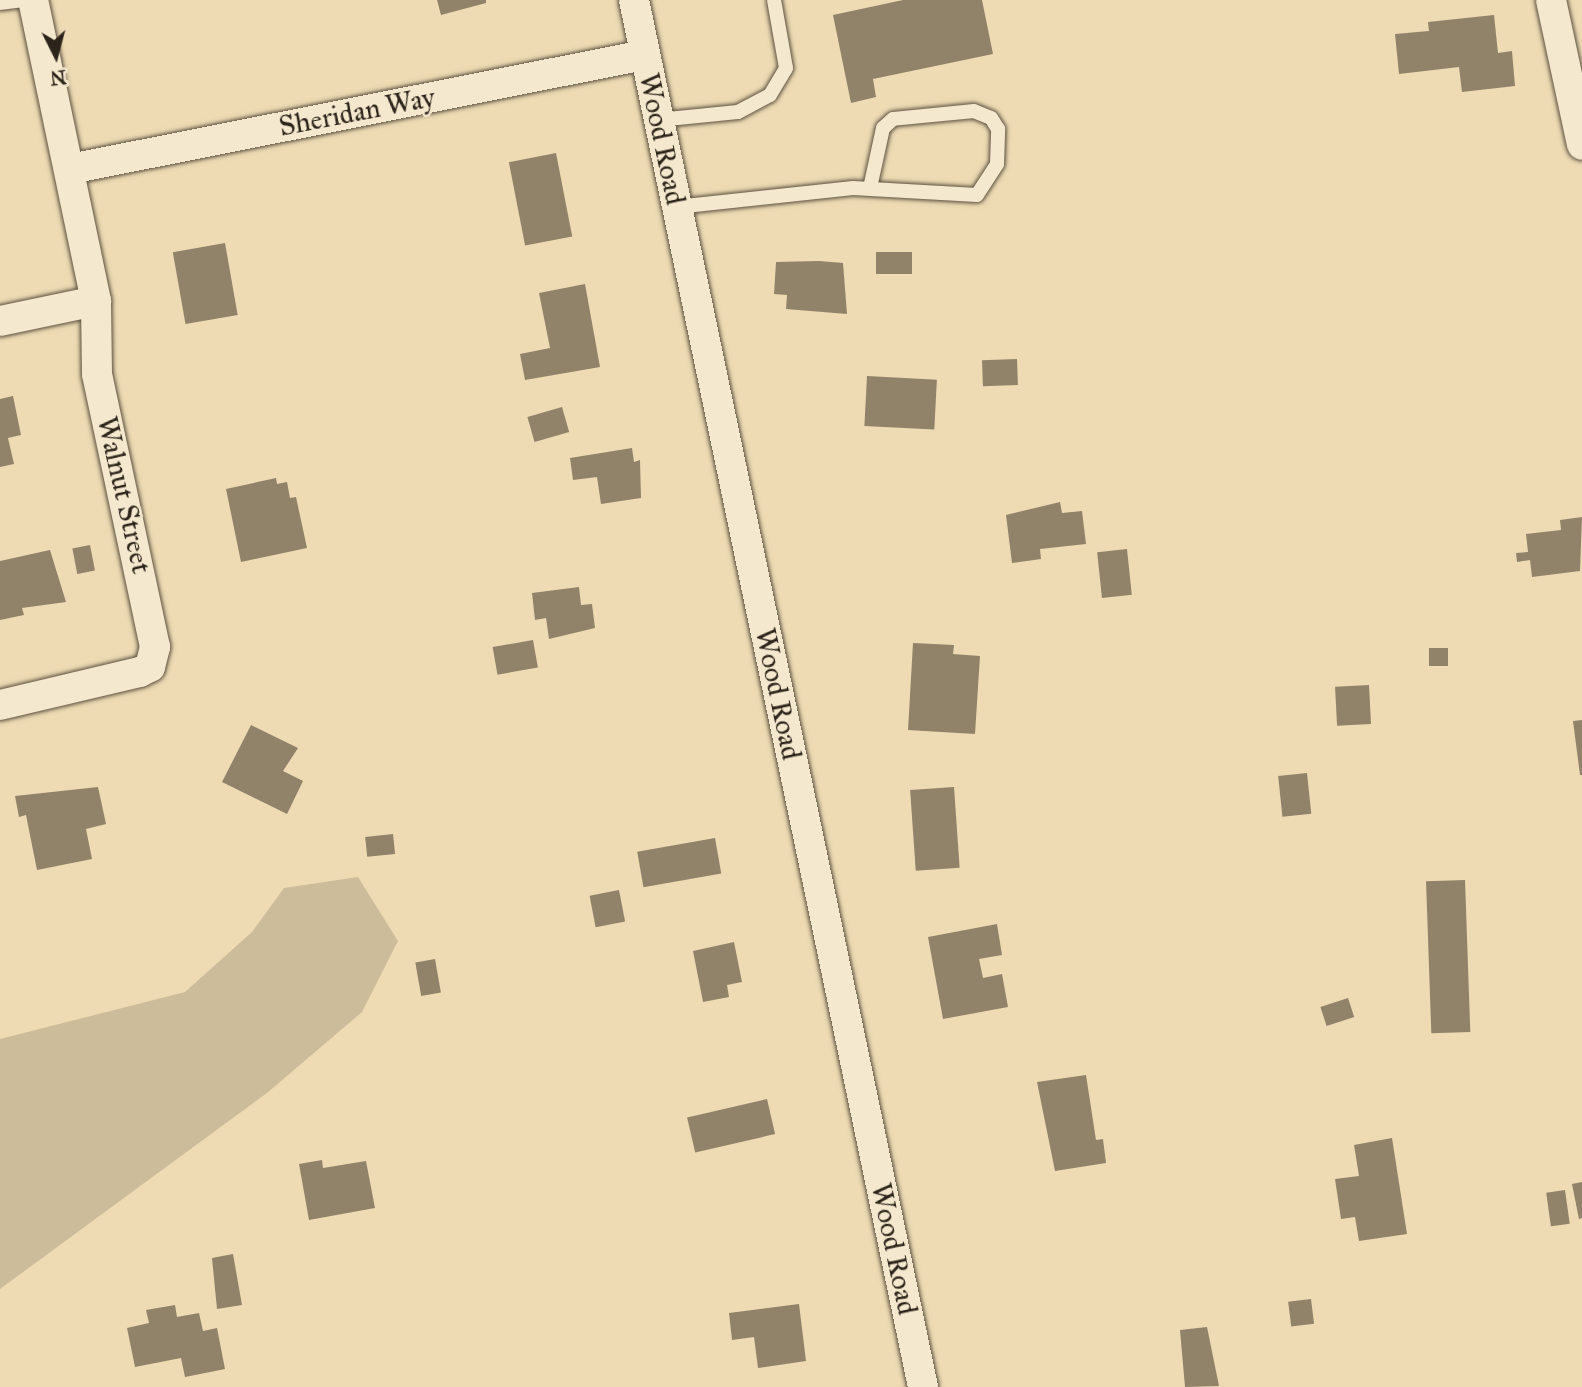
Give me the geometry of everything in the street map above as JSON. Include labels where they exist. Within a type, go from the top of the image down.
[{"type":"street","name":"Walnut Street","points":[[0,705],[140,672],[155,658],[97,374],[96,301],[33,0]]},
{"type":"street","name":"Wood Road","points":[[634,0],[923,1387]]},
{"type":"street","points":[[1551,0],[1582,145]]},
{"type":"street","name":"Sheridan Way","points":[[70,169],[644,55]]},
{"type":"street","points":[[0,321],[96,301]]},
{"type":"lane","points":[[0,4],[23,0]]},
{"type":"lane","points":[[658,120],[738,112],[770,95],[786,68],[774,0]]},
{"type":"lane","points":[[676,207],[870,188],[977,195],[997,164],[998,129],[991,118],[974,111],[893,119],[883,128],[870,188]]},
{"type":"shaded area","points":[[358,877],[398,941],[362,1012],[267,1093],[0,1289],[0,1039],[185,992],[252,932],[284,888]]},
{"type":"building","points":[[437,0],[486,0],[486,3],[441,15]]},
{"type":"building","points":[[903,0],[982,0],[993,54],[873,79],[876,97],[851,103],[833,15]]},
{"type":"building","points":[[1494,15],[1498,53],[1512,51],[1515,86],[1462,92],[1459,67],[1399,74],[1395,34],[1429,31],[1428,22]]},
{"type":"building","points":[[556,153],[572,236],[525,246],[509,162]]},
{"type":"building","points":[[225,243],[238,315],[185,324],[173,252]]},
{"type":"building","points":[[876,252],[912,252],[912,274],[876,274]]},
{"type":"building","points":[[776,262],[843,263],[847,314],[786,309],[787,295],[774,294]]},
{"type":"building","points":[[585,284],[600,367],[525,380],[520,354],[550,348],[539,293]]},
{"type":"building","points":[[1017,359],[1018,385],[983,386],[982,360]]},
{"type":"building","points":[[867,376],[937,380],[934,430],[864,426]]},
{"type":"building","points":[[13,396],[21,435],[8,438],[14,464],[0,467],[0,399]]},
{"type":"building","points":[[562,407],[569,432],[535,442],[527,417]]},
{"type":"building","points":[[632,448],[634,462],[640,460],[641,498],[601,504],[597,477],[573,480],[570,458]]},
{"type":"building","points":[[276,478],[277,484],[287,482],[290,498],[296,497],[307,548],[241,562],[226,489]]},
{"type":"building","points":[[1060,502],[1062,513],[1082,511],[1086,544],[1040,549],[1041,559],[1012,563],[1006,515]]},
{"type":"building","points":[[1582,517],[1580,571],[1532,577],[1530,560],[1517,562],[1516,553],[1528,552],[1526,534],[1561,530],[1560,520]]},
{"type":"building","points":[[90,545],[95,571],[77,574],[72,548]]},
{"type":"building","points":[[1127,549],[1132,595],[1102,598],[1097,552]]},
{"type":"building","points":[[50,550],[66,602],[22,608],[24,615],[0,620],[0,561]]},
{"type":"building","points":[[579,587],[581,605],[592,604],[595,628],[549,639],[546,618],[535,620],[532,593]]},
{"type":"building","points":[[533,640],[538,668],[497,675],[493,647]]},
{"type":"building","points":[[913,643],[954,645],[953,654],[980,656],[975,734],[908,730]]},
{"type":"building","points":[[1429,648],[1448,648],[1448,666],[1429,666]]},
{"type":"building","points":[[1369,685],[1371,724],[1337,726],[1335,687]]},
{"type":"building","points":[[1582,720],[1582,775],[1580,775],[1573,721]]},
{"type":"building","points":[[251,725],[298,748],[283,771],[303,781],[287,814],[222,782]]},
{"type":"building","points":[[1307,773],[1311,814],[1282,817],[1278,776]]},
{"type":"building","points":[[98,787],[106,824],[86,829],[92,859],[37,870],[26,815],[19,817],[15,796]]},
{"type":"building","points":[[954,787],[960,868],[916,871],[910,790]]},
{"type":"building","points":[[393,834],[395,854],[367,857],[365,837]]},
{"type":"building","points":[[715,838],[721,873],[643,887],[637,852]]},
{"type":"building","points":[[1465,880],[1470,1032],[1431,1033],[1426,881]]},
{"type":"building","points":[[619,890],[625,921],[596,927],[590,896]]},
{"type":"building","points":[[997,924],[1002,955],[979,959],[983,978],[1002,974],[1008,1007],[943,1019],[928,937]]},
{"type":"building","points":[[734,942],[742,982],[727,985],[729,997],[703,1002],[693,951]]},
{"type":"building","points":[[435,959],[441,992],[421,996],[415,962]]},
{"type":"building","points":[[1348,998],[1354,1017],[1327,1026],[1320,1007]]},
{"type":"building","points":[[1086,1075],[1096,1140],[1103,1139],[1106,1163],[1055,1171],[1037,1082]]},
{"type":"building","points":[[767,1099],[775,1134],[695,1153],[687,1117]]},
{"type":"building","points":[[1392,1138],[1407,1234],[1359,1241],[1355,1217],[1341,1219],[1335,1179],[1359,1176],[1354,1145]]},
{"type":"building","points":[[322,1160],[323,1168],[366,1161],[375,1208],[309,1220],[299,1164]]},
{"type":"building","points":[[1582,1182],[1582,1218],[1579,1219],[1572,1184]]},
{"type":"building","points":[[1565,1190],[1570,1224],[1551,1226],[1546,1193]]},
{"type":"building","points":[[233,1254],[242,1305],[217,1309],[212,1258]]},
{"type":"building","points":[[1311,1299],[1314,1324],[1291,1327],[1288,1302]]},
{"type":"building","points":[[799,1304],[806,1361],[758,1368],[754,1337],[732,1340],[729,1313]]},
{"type":"building","points":[[175,1305],[177,1317],[199,1313],[203,1331],[217,1328],[225,1369],[185,1377],[181,1358],[135,1367],[127,1328],[149,1323],[146,1310]]},
{"type":"building","points":[[1207,1327],[1219,1386],[1185,1387],[1180,1330]]}]
